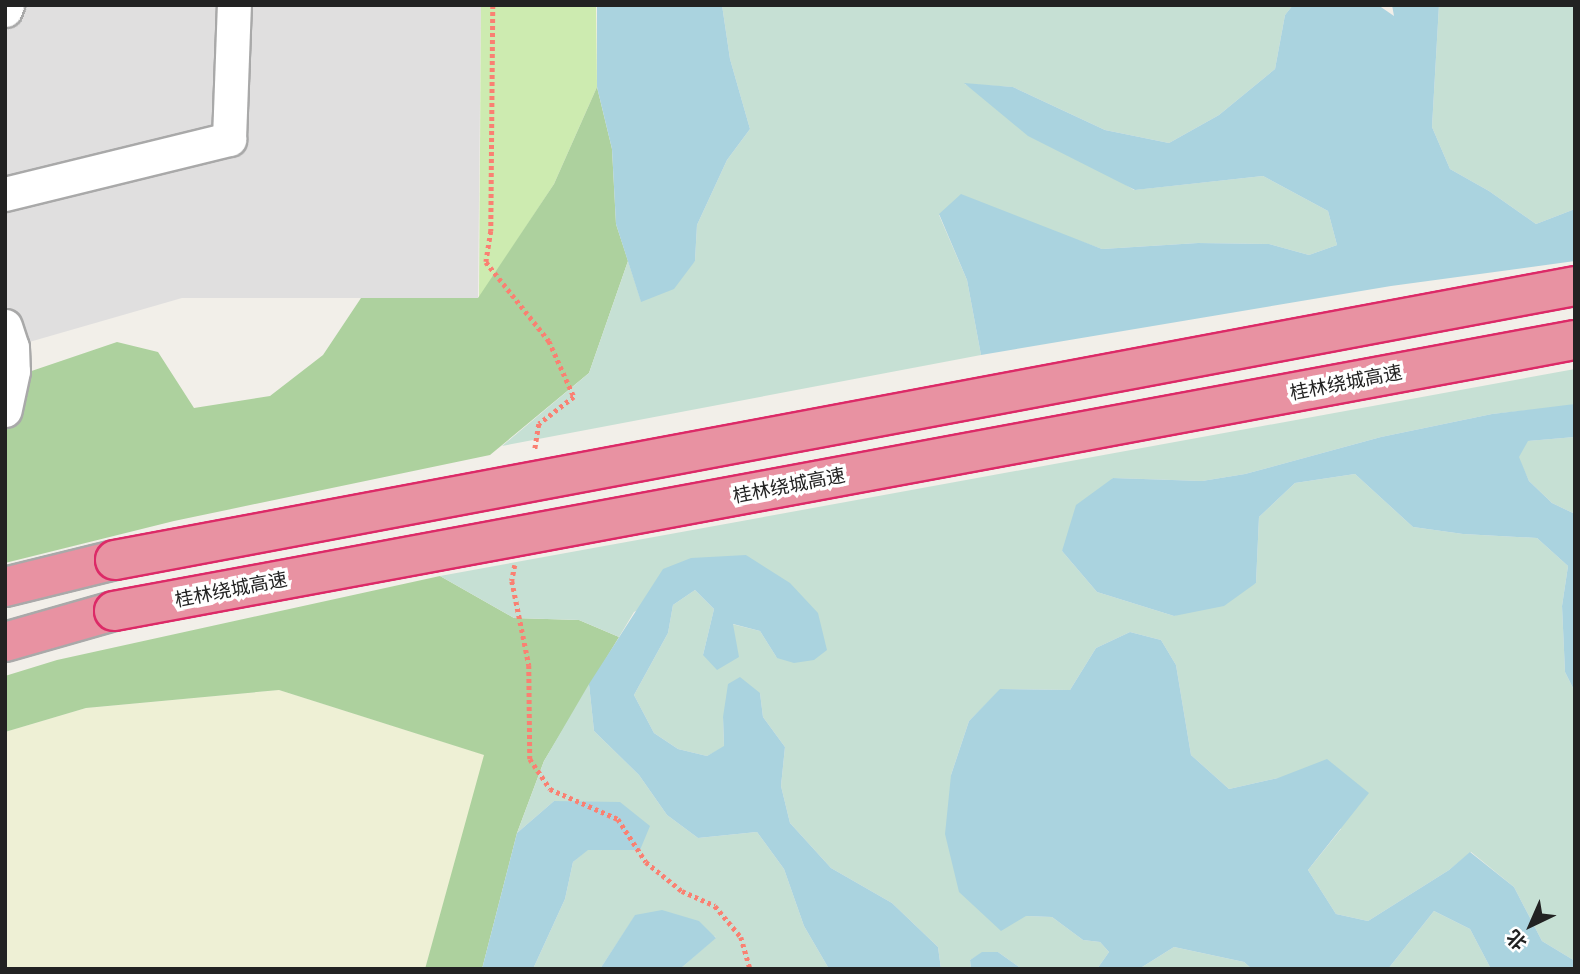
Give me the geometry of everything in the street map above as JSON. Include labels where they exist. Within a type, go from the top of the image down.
[{"type":"highway","points":[[5,587],[115,559],[1575,286]]},
{"type":"highway","name":"桂林绕城高速","points":[[5,642],[114,611],[1575,340]]},
{"type":"street","points":[[5,10],[8,5]]},
{"type":"street","points":[[5,194],[229,139],[234,5]]},
{"type":"street","points":[[5,326],[12,347],[13,371],[5,410]]},
{"type":"shaded area","points":[[5,5],[481,5],[478,298],[182,298],[5,349]]},
{"type":"green space","points":[[481,5],[596,5],[597,87],[554,184],[479,298]]},
{"type":"green space","points":[[722,5],[1293,5],[1285,15],[1275,69],[1219,115],[1169,143],[1105,130],[1013,87],[965,84],[1134,190],[1263,176],[1328,211],[1337,245],[1309,255],[1269,244],[1198,243],[1102,249],[1036,225],[939,215],[967,280],[981,355],[502,446],[589,373],[628,261],[641,301],[695,261],[697,225],[727,160],[750,129],[730,59]]},
{"type":"green space","points":[[1439,5],[1575,5],[1575,209],[1536,224],[1489,191],[1450,169],[1432,127]]},
{"type":"green space","points":[[597,87],[612,149],[616,224],[628,261],[589,373],[490,455],[174,521],[5,563],[5,380],[117,342],[158,352],[194,408],[270,396],[323,355],[361,298],[478,298],[554,184]]},
{"type":"green space","points":[[1575,369],[1575,404],[1569,406],[1492,414],[1381,437],[1245,474],[1202,481],[1113,478],[1062,551],[1097,592],[1174,616],[1256,583],[1259,517],[1295,483],[1355,474],[1413,527],[1463,534],[1537,538],[1568,566],[1562,606],[1565,672],[1575,692],[1575,961],[1542,941],[1514,887],[1471,852],[1449,870],[1368,921],[1336,914],[1308,870],[1341,829],[1278,778],[1229,789],[1191,755],[1176,665],[1161,640],[1130,632],[1096,648],[1070,690],[1001,689],[969,721],[951,775],[1026,916],[1052,917],[1083,940],[1100,942],[1109,952],[1097,969],[1022,969],[998,952],[982,953],[970,960],[971,969],[941,969],[938,947],[892,903],[831,868],[790,823],[781,786],[785,747],[763,717],[760,693],[723,717],[724,747],[707,756],[678,749],[654,733],[634,695],[668,633],[673,605],[695,590],[714,609],[703,655],[732,624],[760,631],[777,658],[746,555],[634,612],[619,637],[579,620],[514,618],[440,576]]},
{"type":"green space","points":[[1575,437],[1575,514],[1552,503],[1529,481],[1518,457],[1527,441]]},
{"type":"green space","points":[[440,576],[514,618],[579,620],[619,637],[544,761],[517,833],[482,969],[425,969],[484,755],[279,690],[86,708],[5,732],[5,676],[57,660]]},
{"type":"green space","points":[[589,684],[594,731],[639,775],[667,815],[698,838],[757,832],[784,869],[804,926],[829,969],[680,969],[716,937],[635,916],[600,969],[533,969],[565,899],[573,862],[587,850],[611,850],[554,801],[517,833],[544,761]]},
{"type":"green space","points":[[279,690],[485,755],[425,969],[5,969],[5,732],[86,708]]},
{"type":"green space","points":[[1434,911],[1470,929],[1491,969],[1388,969]]},
{"type":"green space","points":[[1174,947],[1244,962],[1252,969],[1139,969]]},
{"type":"water","points":[[597,5],[722,5],[730,59],[750,129],[727,160],[697,225],[695,261],[674,289],[641,302],[616,224],[612,149],[597,87]]},
{"type":"water","points":[[1293,5],[1378,5],[1394,16],[1392,5],[1439,5],[1432,127],[1450,169],[1489,191],[1536,224],[1575,209],[1575,261],[1391,286],[981,355],[967,280],[939,214],[961,194],[1102,249],[1198,243],[1269,244],[1309,255],[1337,245],[1328,211],[1263,176],[1135,190],[1028,136],[964,83],[1013,87],[1105,130],[1169,143],[1219,115],[1275,69],[1285,15]]},
{"type":"water","points":[[1575,404],[1575,437],[1528,441],[1519,457],[1529,481],[1552,503],[1575,514],[1575,692],[1565,672],[1562,606],[1568,566],[1537,538],[1463,534],[1413,527],[1355,474],[1295,483],[1259,517],[1256,583],[1224,606],[1174,616],[1097,592],[1062,551],[1076,505],[1113,478],[1202,481],[1245,474],[1381,437],[1492,414]]},
{"type":"water","points":[[746,555],[790,583],[818,613],[827,650],[814,660],[794,663],[777,658],[760,631],[733,624],[739,657],[717,670],[703,655],[714,609],[695,590],[673,605],[668,633],[634,695],[654,733],[678,749],[707,756],[724,746],[723,717],[728,684],[740,677],[760,693],[763,717],[785,747],[781,786],[790,823],[831,868],[892,903],[938,947],[941,969],[829,969],[804,926],[784,869],[757,832],[698,838],[667,815],[639,775],[594,731],[589,684],[663,569],[691,558]]},
{"type":"water","points":[[1130,632],[1161,640],[1176,665],[1191,755],[1229,789],[1278,778],[1327,759],[1369,793],[1308,870],[1336,914],[1368,921],[1449,870],[1470,852],[1514,887],[1542,941],[1575,961],[1575,969],[1491,969],[1470,929],[1434,911],[1388,969],[1252,969],[1244,962],[1174,947],[1139,969],[1097,969],[1109,952],[1100,942],[1083,940],[1052,917],[1026,916],[1001,931],[959,892],[945,834],[951,775],[969,721],[1000,689],[1070,690],[1096,648]]},
{"type":"water","points":[[554,801],[620,802],[650,826],[640,850],[588,850],[573,862],[565,899],[533,969],[482,969],[517,833]]},
{"type":"water","points":[[662,910],[699,921],[716,938],[680,969],[600,969],[635,915]]},
{"type":"water","points":[[982,952],[998,952],[1022,969],[971,969],[970,960]]}]
